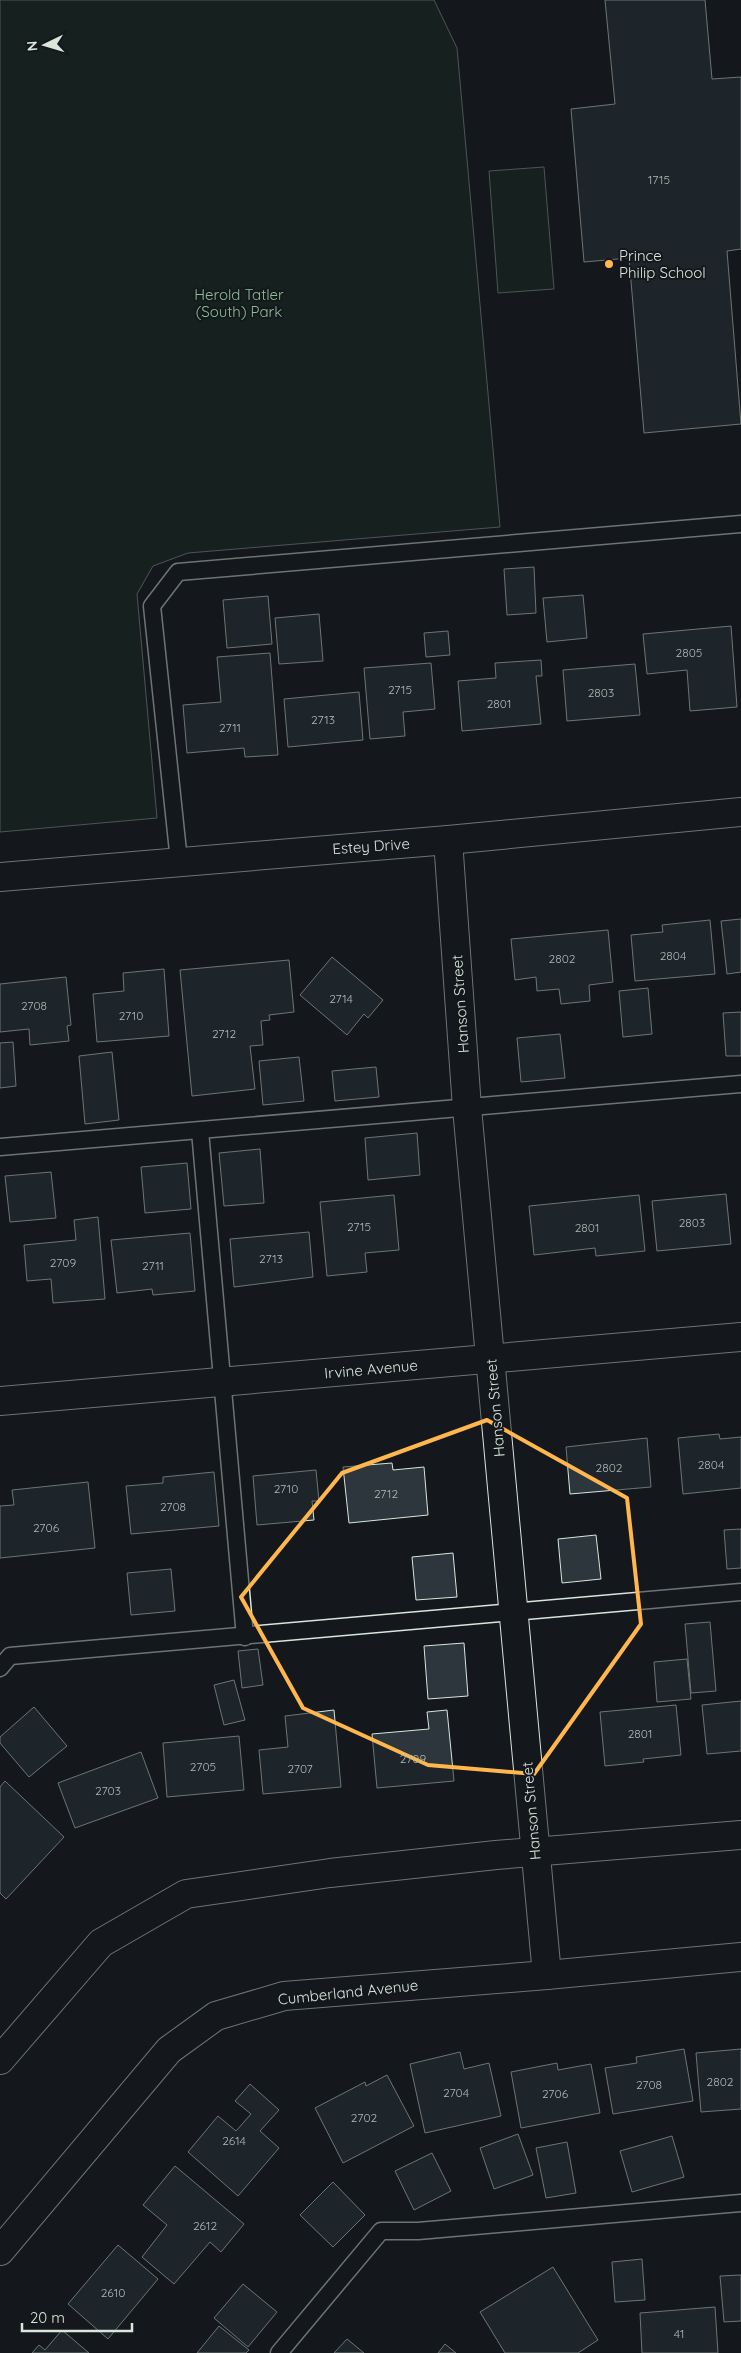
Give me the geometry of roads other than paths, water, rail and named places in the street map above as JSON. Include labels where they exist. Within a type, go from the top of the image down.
[{"type":"street","name":"Estey Drive","points":[[0,877],[448,840],[741,812]]},
{"type":"street","name":"Hanson Street","points":[[448,840],[468,1108],[512,1613],[547,1975]]},
{"type":"street","name":"Irvine Avenue","points":[[0,1401],[741,1337]]},
{"type":"street","points":[[0,2060],[101,1943],[186,1894],[330,1873],[535,1852],[741,1835]]},
{"type":"street","name":"Cumberland Avenue","points":[[0,2251],[169,2050],[216,2016],[284,1996],[741,1957]]},
{"type":"lane","points":[[179,861],[152,606],[178,572],[741,524]]},
{"type":"lane","points":[[0,1147],[741,1084]]},
{"type":"lane","points":[[200,1131],[245,1637]]},
{"type":"lane","points":[[0,1668],[10,1656],[245,1637],[741,1592]]},
{"type":"lane","points":[[279,2353],[381,2231],[418,2231],[741,2203]]},
{"type":"place","name":"Prince Philip School","points":[[609,264]]},
{"type":"park label","name":"Herold Tatler (South) Park","points":[[239,302]]}]
